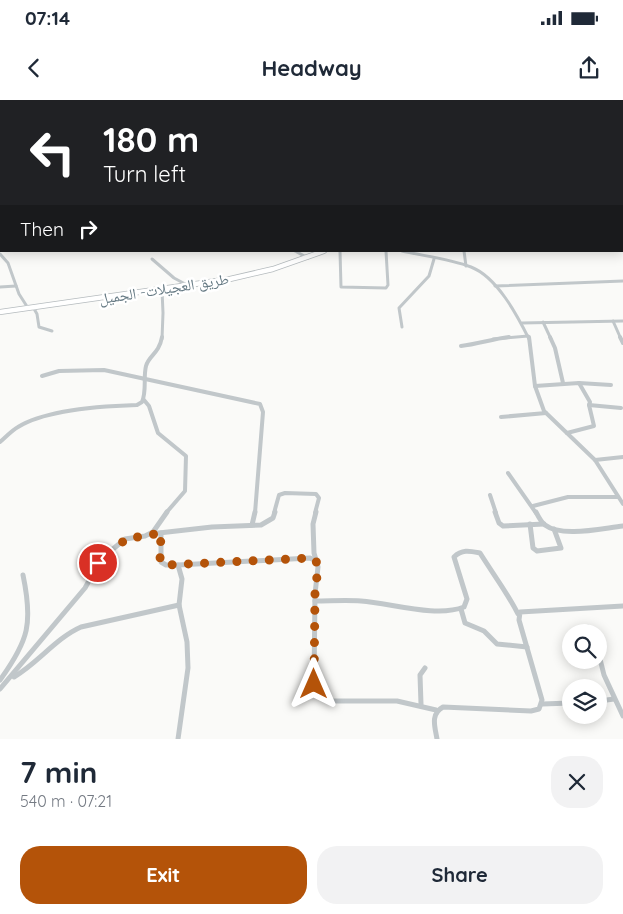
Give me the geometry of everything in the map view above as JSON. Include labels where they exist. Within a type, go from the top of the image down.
[{"type":"main road","name":"طريق العجيلات- الجميل","points":[[0,312],[189,286],[253,274],[308,258],[322,252]]},
{"type":"street","points":[[297,252],[308,258]]},
{"type":"street","points":[[340,252],[341,287],[380,289],[386,288],[388,285],[386,252]]},
{"type":"street","points":[[407,252],[466,266],[479,271],[495,286],[522,323],[528,336],[532,348],[535,386],[546,413],[595,460],[623,504]]},
{"type":"street","points":[[464,252],[466,266]]},
{"type":"street","points":[[0,254],[6,259],[12,269],[16,286],[30,308],[37,314],[39,326],[52,331]]},
{"type":"street","points":[[402,327],[399,308],[430,276],[434,258]]},
{"type":"street","points":[[152,259],[174,278],[189,286]]},
{"type":"street","points":[[495,286],[623,281]]},
{"type":"street","points":[[0,287],[16,286]]},
{"type":"street","points":[[150,534],[185,491],[186,486],[186,456],[158,432],[149,406],[144,400],[147,363],[158,352],[160,346],[164,312],[162,290]]},
{"type":"street","points":[[613,320],[623,343]]},
{"type":"street","points":[[522,323],[623,321]]},
{"type":"street","points":[[543,322],[555,348],[563,383]]},
{"type":"street","points":[[461,346],[480,344],[490,339],[528,336]]},
{"type":"street","points":[[42,376],[59,371],[97,370],[145,376],[262,405],[256,508],[252,525]]},
{"type":"street","points":[[535,386],[563,383],[610,385]]},
{"type":"street","points":[[566,433],[594,426],[588,410],[590,402],[579,383]]},
{"type":"street","points":[[136,405],[144,400]]},
{"type":"street","points":[[589,404],[621,408]]},
{"type":"street","points":[[0,442],[21,425],[73,410],[136,405],[149,406]]},
{"type":"street","points":[[501,417],[546,413]]},
{"type":"street","points":[[595,460],[623,457]]},
{"type":"street","points":[[508,473],[544,524]]},
{"type":"street","points":[[533,506],[568,497],[623,493]]},
{"type":"street","points":[[0,689],[88,583],[101,559],[126,539],[212,526],[265,524],[273,518],[276,499],[281,494],[316,494],[319,498],[313,524],[314,553],[318,574],[315,601],[314,684],[320,697],[329,701],[398,701],[420,704],[436,710],[449,707],[531,711],[539,709],[542,704],[518,614],[507,591],[496,579],[480,553],[474,551],[462,552],[455,556],[467,599],[466,604],[461,609],[418,609],[362,601],[315,601]]},
{"type":"street","points":[[490,495],[499,523],[503,526],[544,524],[554,529],[586,530],[623,526]]},
{"type":"street","points":[[530,524],[533,548],[537,551],[560,548],[554,529]]},
{"type":"street","points":[[161,533],[160,562],[166,565],[178,566],[310,558],[316,561]]},
{"type":"street","points":[[310,558],[314,553]]},
{"type":"street","points":[[178,566],[182,587],[180,605],[187,642],[188,668],[178,739]]},
{"type":"street","points":[[0,680],[18,654],[28,630],[29,604],[23,575]]},
{"type":"street","points":[[10,679],[29,668],[72,632],[81,627],[180,605]]},
{"type":"street","points":[[518,614],[524,611],[623,606]]},
{"type":"street","points":[[461,609],[465,623],[484,632],[497,644],[527,647]]},
{"type":"street","points":[[420,704],[420,675],[425,668]]},
{"type":"street","points":[[602,669],[623,716]]},
{"type":"street","points":[[607,700],[614,699]]},
{"type":"street","points":[[542,704],[562,703]]},
{"type":"street","points":[[436,710],[434,720],[437,739]]},
{"type":"route","points":[[98,563],[106,554],[126,539],[161,533],[160,562],[166,565],[178,566],[310,558],[316,561],[318,574],[315,594],[314,684]]}]
